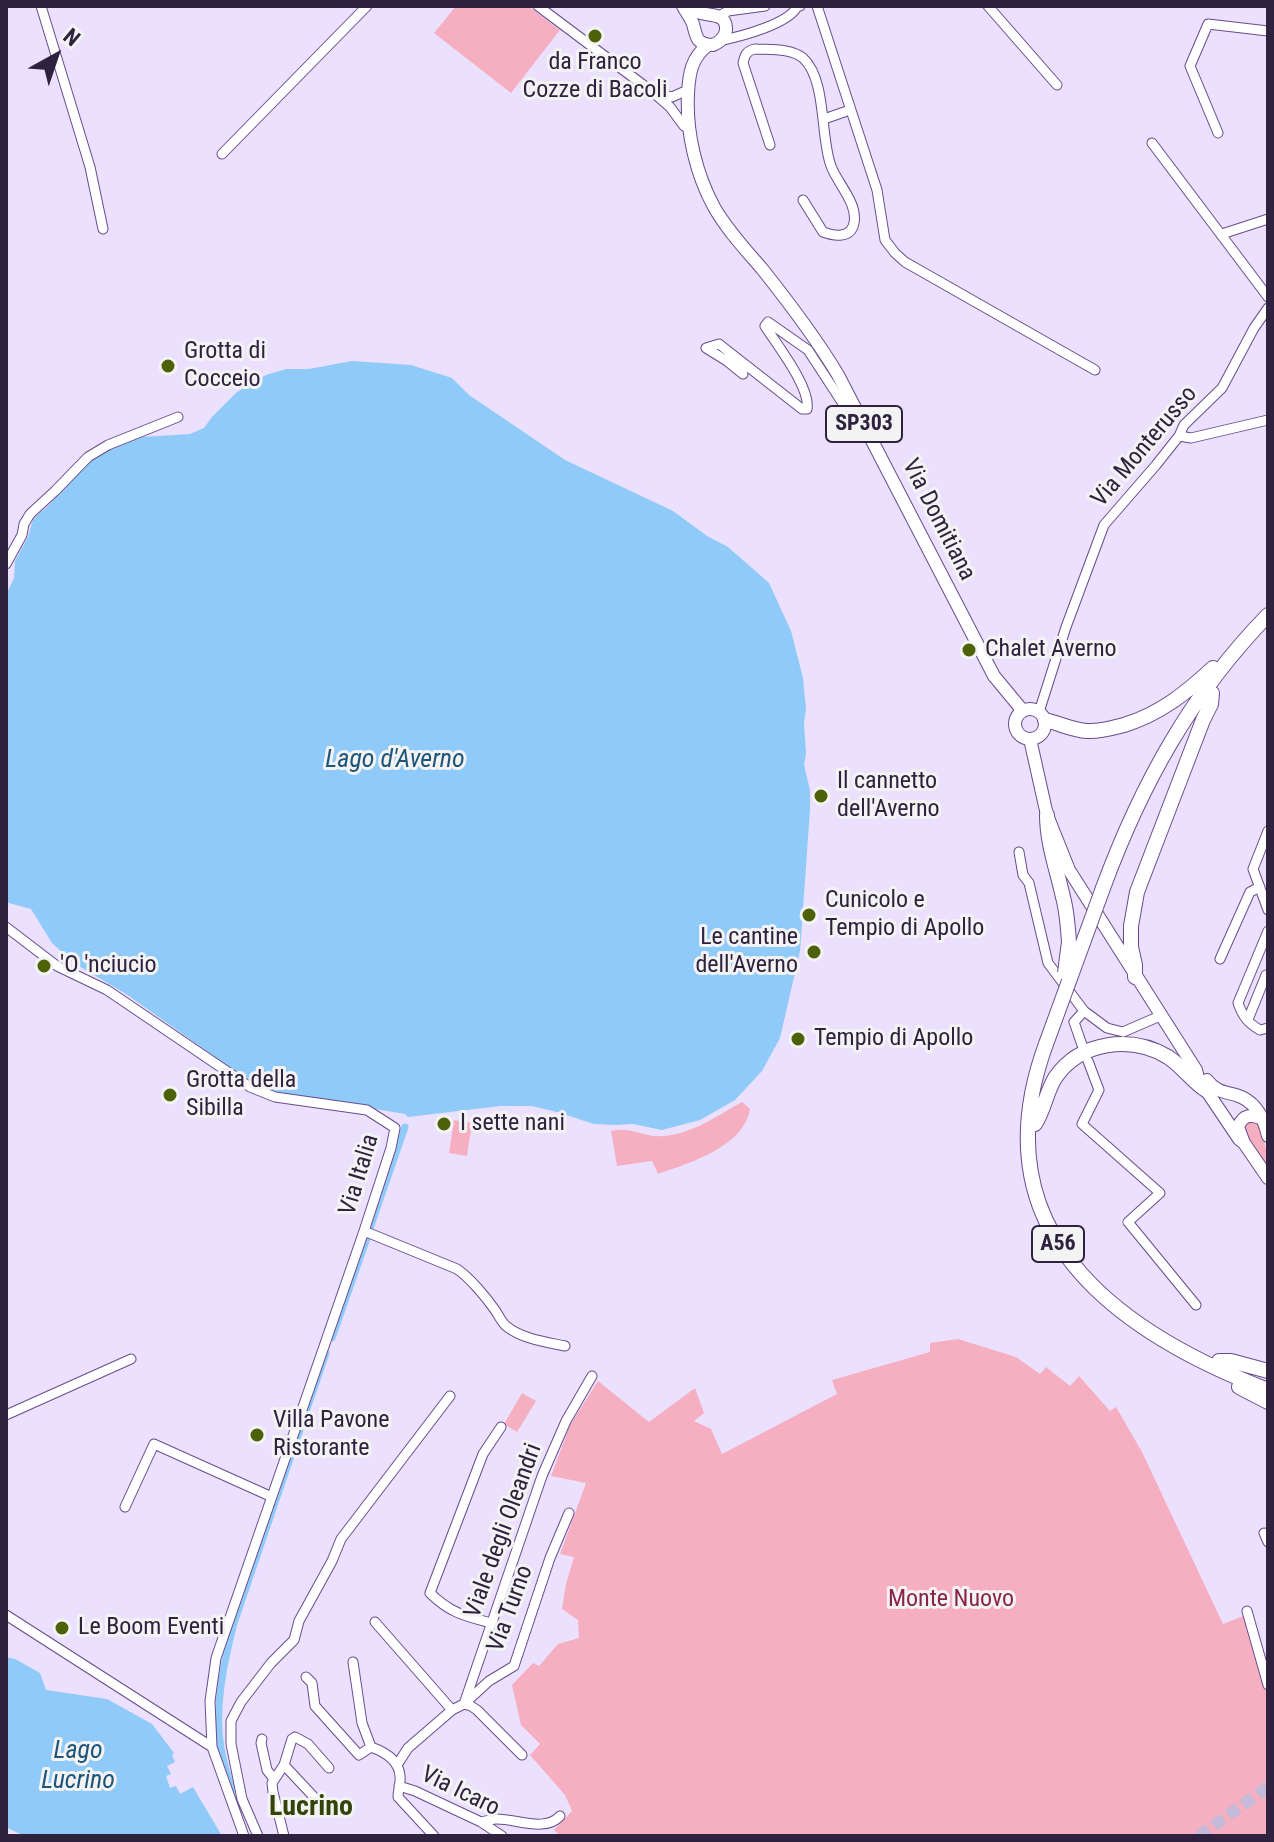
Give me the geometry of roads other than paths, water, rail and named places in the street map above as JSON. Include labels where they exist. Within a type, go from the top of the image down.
[{"type":"highway","points":[[1079,964],[1129,821],[1158,763],[1199,698],[1268,615]]},
{"type":"highway","points":[[1107,889],[1162,773],[1190,726],[1212,693],[1268,627]]},
{"type":"highway","points":[[1042,716],[1076,729],[1091,731],[1128,724],[1164,708],[1185,694],[1221,660],[1233,654]]},
{"type":"highway","points":[[1135,977],[1131,926],[1137,892],[1211,704],[1212,693]]},
{"type":"highway","points":[[1047,815],[1047,833],[1064,899],[1069,942],[1061,1003]]},
{"type":"highway","name":"A56","points":[[1079,964],[1061,1003],[1035,1124],[1036,1163],[1041,1188],[1057,1226],[1077,1257],[1099,1281],[1133,1309],[1220,1366],[1268,1381]]},
{"type":"highway","name":"A56","points":[[1079,964],[1050,1045],[1038,1065],[1031,1094],[1027,1145],[1031,1177],[1049,1229],[1077,1269],[1114,1305],[1165,1341],[1268,1390]]},
{"type":"highway","points":[[1035,1124],[1051,1087],[1063,1069],[1078,1056],[1103,1046],[1131,1045],[1164,1055],[1206,1090]]},
{"type":"highway","points":[[1268,1371],[1231,1361],[1220,1366],[1235,1386],[1268,1402]]},
{"type":"main road","points":[[686,6],[704,14]]},
{"type":"main road","points":[[686,6],[698,40]]},
{"type":"main road","points":[[712,13],[725,23],[723,40],[718,43],[698,40],[697,19],[704,14],[712,13]]},
{"type":"main road","name":"Via Domitiana","points":[[692,145],[684,126],[682,104],[693,62],[700,51],[698,40]]},
{"type":"main road","name":"Via Domitiana","points":[[682,104],[701,175],[715,209],[818,342],[864,424],[994,676],[1023,711]]},
{"type":"main road","points":[[1031,709],[1042,716],[1045,728],[1041,735],[1030,739],[1020,734],[1016,720],[1023,711],[1031,709]]},
{"type":"main road","points":[[1030,739],[1047,815],[1069,870],[1206,1090],[1244,1143]]},
{"type":"main road","points":[[1196,1070],[1216,1090],[1248,1100],[1256,1107],[1268,1136]]},
{"type":"main road","points":[[1263,1119],[1252,1115],[1246,1117],[1241,1121],[1239,1132],[1268,1178]]},
{"type":"street","points":[[41,6],[90,167],[103,229]]},
{"type":"street","points":[[222,154],[367,6]]},
{"type":"street","points":[[538,6],[654,93],[682,104]]},
{"type":"street","points":[[719,16],[728,11],[765,6]]},
{"type":"street","points":[[723,40],[740,37],[782,20],[794,14],[798,6]]},
{"type":"street","points":[[817,6],[877,190],[885,240],[905,262],[1095,370]]},
{"type":"street","points":[[988,6],[1057,85]]},
{"type":"street","points":[[1218,133],[1190,66],[1208,24],[1268,31]]},
{"type":"street","points":[[770,145],[743,63],[749,50],[794,52],[810,68],[824,119],[830,164],[850,201],[855,222],[847,234],[837,236],[823,232],[803,200]]},
{"type":"street","points":[[654,93],[672,97],[682,104]]},
{"type":"street","points":[[824,119],[850,110]]},
{"type":"street","points":[[1152,143],[1268,297]]},
{"type":"street","points":[[1222,234],[1268,219]]},
{"type":"street","name":"Via Monterusso","points":[[1042,716],[1066,627],[1104,525],[1179,436],[1184,425],[1222,388],[1268,308]]},
{"type":"street","points":[[743,374],[706,348],[719,344],[802,409],[807,409],[809,401],[793,368],[765,326],[768,322],[808,350],[851,416],[864,424]]},
{"type":"street","points":[[6,564],[30,514],[88,457],[108,445],[178,417]]},
{"type":"street","points":[[1179,436],[1191,438],[1268,420]]},
{"type":"street","points":[[1268,831],[1253,869],[1268,910]]},
{"type":"street","points":[[1019,852],[1048,963],[1084,1011],[1107,1028],[1123,1032],[1160,1016]]},
{"type":"street","points":[[1220,959],[1250,892],[1260,887]]},
{"type":"street","name":"Via Italia","points":[[6,927],[57,966],[107,990],[250,1087],[275,1097],[367,1110],[395,1128],[364,1231],[216,1658],[210,1701],[212,1747],[244,1836]]},
{"type":"street","points":[[1268,931],[1238,1003],[1248,1024],[1260,1030],[1268,1028]]},
{"type":"street","points":[[1249,1017],[1268,976]]},
{"type":"street","points":[[1082,1045],[1074,1022],[1084,1011]]},
{"type":"street","points":[[1088,1061],[1099,1090],[1082,1124],[1160,1193],[1128,1222],[1196,1305]]},
{"type":"street","points":[[364,1231],[457,1269],[466,1275],[500,1319],[515,1331],[565,1346]]},
{"type":"street","points":[[6,1415],[131,1359]]},
{"type":"street","name":"Viale degli Oleandri","points":[[464,1704],[542,1476],[566,1421],[592,1376]]},
{"type":"street","points":[[258,1836],[242,1799],[231,1721],[241,1702],[271,1663],[294,1640],[299,1621],[341,1539],[450,1396]]},
{"type":"street","points":[[491,1623],[444,1607],[430,1593],[483,1454],[501,1427]]},
{"type":"street","points":[[125,1507],[154,1444],[272,1497]]},
{"type":"street","name":"Via Turno","points":[[397,1765],[408,1748],[452,1710],[514,1666],[550,1558],[569,1513]]},
{"type":"street","points":[[1247,1611],[1268,1685]]},
{"type":"street","points":[[6,1615],[212,1747]]},
{"type":"street","points":[[375,1622],[452,1710]]},
{"type":"street","points":[[353,1662],[362,1723],[371,1747],[386,1753],[397,1765],[400,1773],[398,1797],[434,1836]]},
{"type":"street","points":[[306,1677],[312,1683],[315,1706],[359,1755],[371,1747]]},
{"type":"street","points":[[464,1704],[477,1710],[522,1755]]},
{"type":"street","points":[[284,1836],[273,1792],[274,1779],[284,1765],[292,1739],[295,1737],[308,1744],[329,1768]]},
{"type":"street","points":[[262,1739],[267,1770],[274,1779]]},
{"type":"street","points":[[284,1765],[313,1796]]},
{"type":"street","name":"Via Icaro","points":[[399,1786],[481,1822],[502,1836]]},
{"type":"street","points":[[481,1822],[496,1819],[542,1824],[554,1822],[560,1816]]},
{"type":"water","name":"Lago d'Averno","points":[[352,361],[411,365],[452,378],[469,395],[565,460],[673,511],[728,547],[769,583],[791,631],[803,678],[806,709],[804,765],[810,790],[810,809],[800,951],[780,1038],[762,1071],[735,1100],[700,1120],[662,1130],[633,1124],[594,1124],[532,1106],[500,1106],[408,1117],[405,1114],[279,1093],[252,1083],[126,994],[74,963],[52,943],[31,909],[6,900],[6,595],[14,578],[15,561],[28,537],[33,519],[91,460],[112,448],[141,437],[190,434],[204,428],[237,392],[266,375],[286,369],[309,369]]},
{"type":"water","name":"Lago Lucrino","points":[[6,1657],[40,1673],[46,1690],[107,1699],[152,1724],[174,1753],[175,1762],[167,1766],[171,1774],[166,1776],[170,1788],[176,1786],[180,1794],[193,1787],[222,1836],[24,1836],[6,1827]]},
{"type":"waterway","points":[[370,1228],[405,1127]]},
{"type":"waterway","points":[[332,1338],[367,1238]]},
{"type":"waterway","points":[[232,1790],[219,1733],[219,1701],[227,1653],[234,1623],[326,1353]]},
{"type":"tunnel","points":[[1199,1836],[1268,1787]]},
{"type":"place","name":"da Franco Cozze di Bacoli","points":[[595,36]]},
{"type":"place","name":"Grotta di Cocceio","points":[[168,366]]},
{"type":"place","name":"Chalet Averno","points":[[969,650]]},
{"type":"place","name":"Il cannetto dell'Averno","points":[[821,796]]},
{"type":"place","name":"Cunicolo e Tempio di Apollo","points":[[809,915]]},
{"type":"place","name":"Le cantine dell'Averno","points":[[814,952]]},
{"type":"place","name":"'O 'nciucio","points":[[44,966]]},
{"type":"place","name":"Tempio di Apollo","points":[[798,1039]]},
{"type":"place","name":"Grotta della Sibilla","points":[[170,1095]]},
{"type":"place","name":"I sette nani","points":[[444,1124]]},
{"type":"place","name":"Villa Pavone Ristorante","points":[[257,1435]]},
{"type":"place","name":"Le Boom Eventi","points":[[62,1628]]},
{"type":"district","name":"Lucrino","points":[[311,1808]]},
{"type":"park label","name":"Monte Nuovo","points":[[951,1600]]}]
